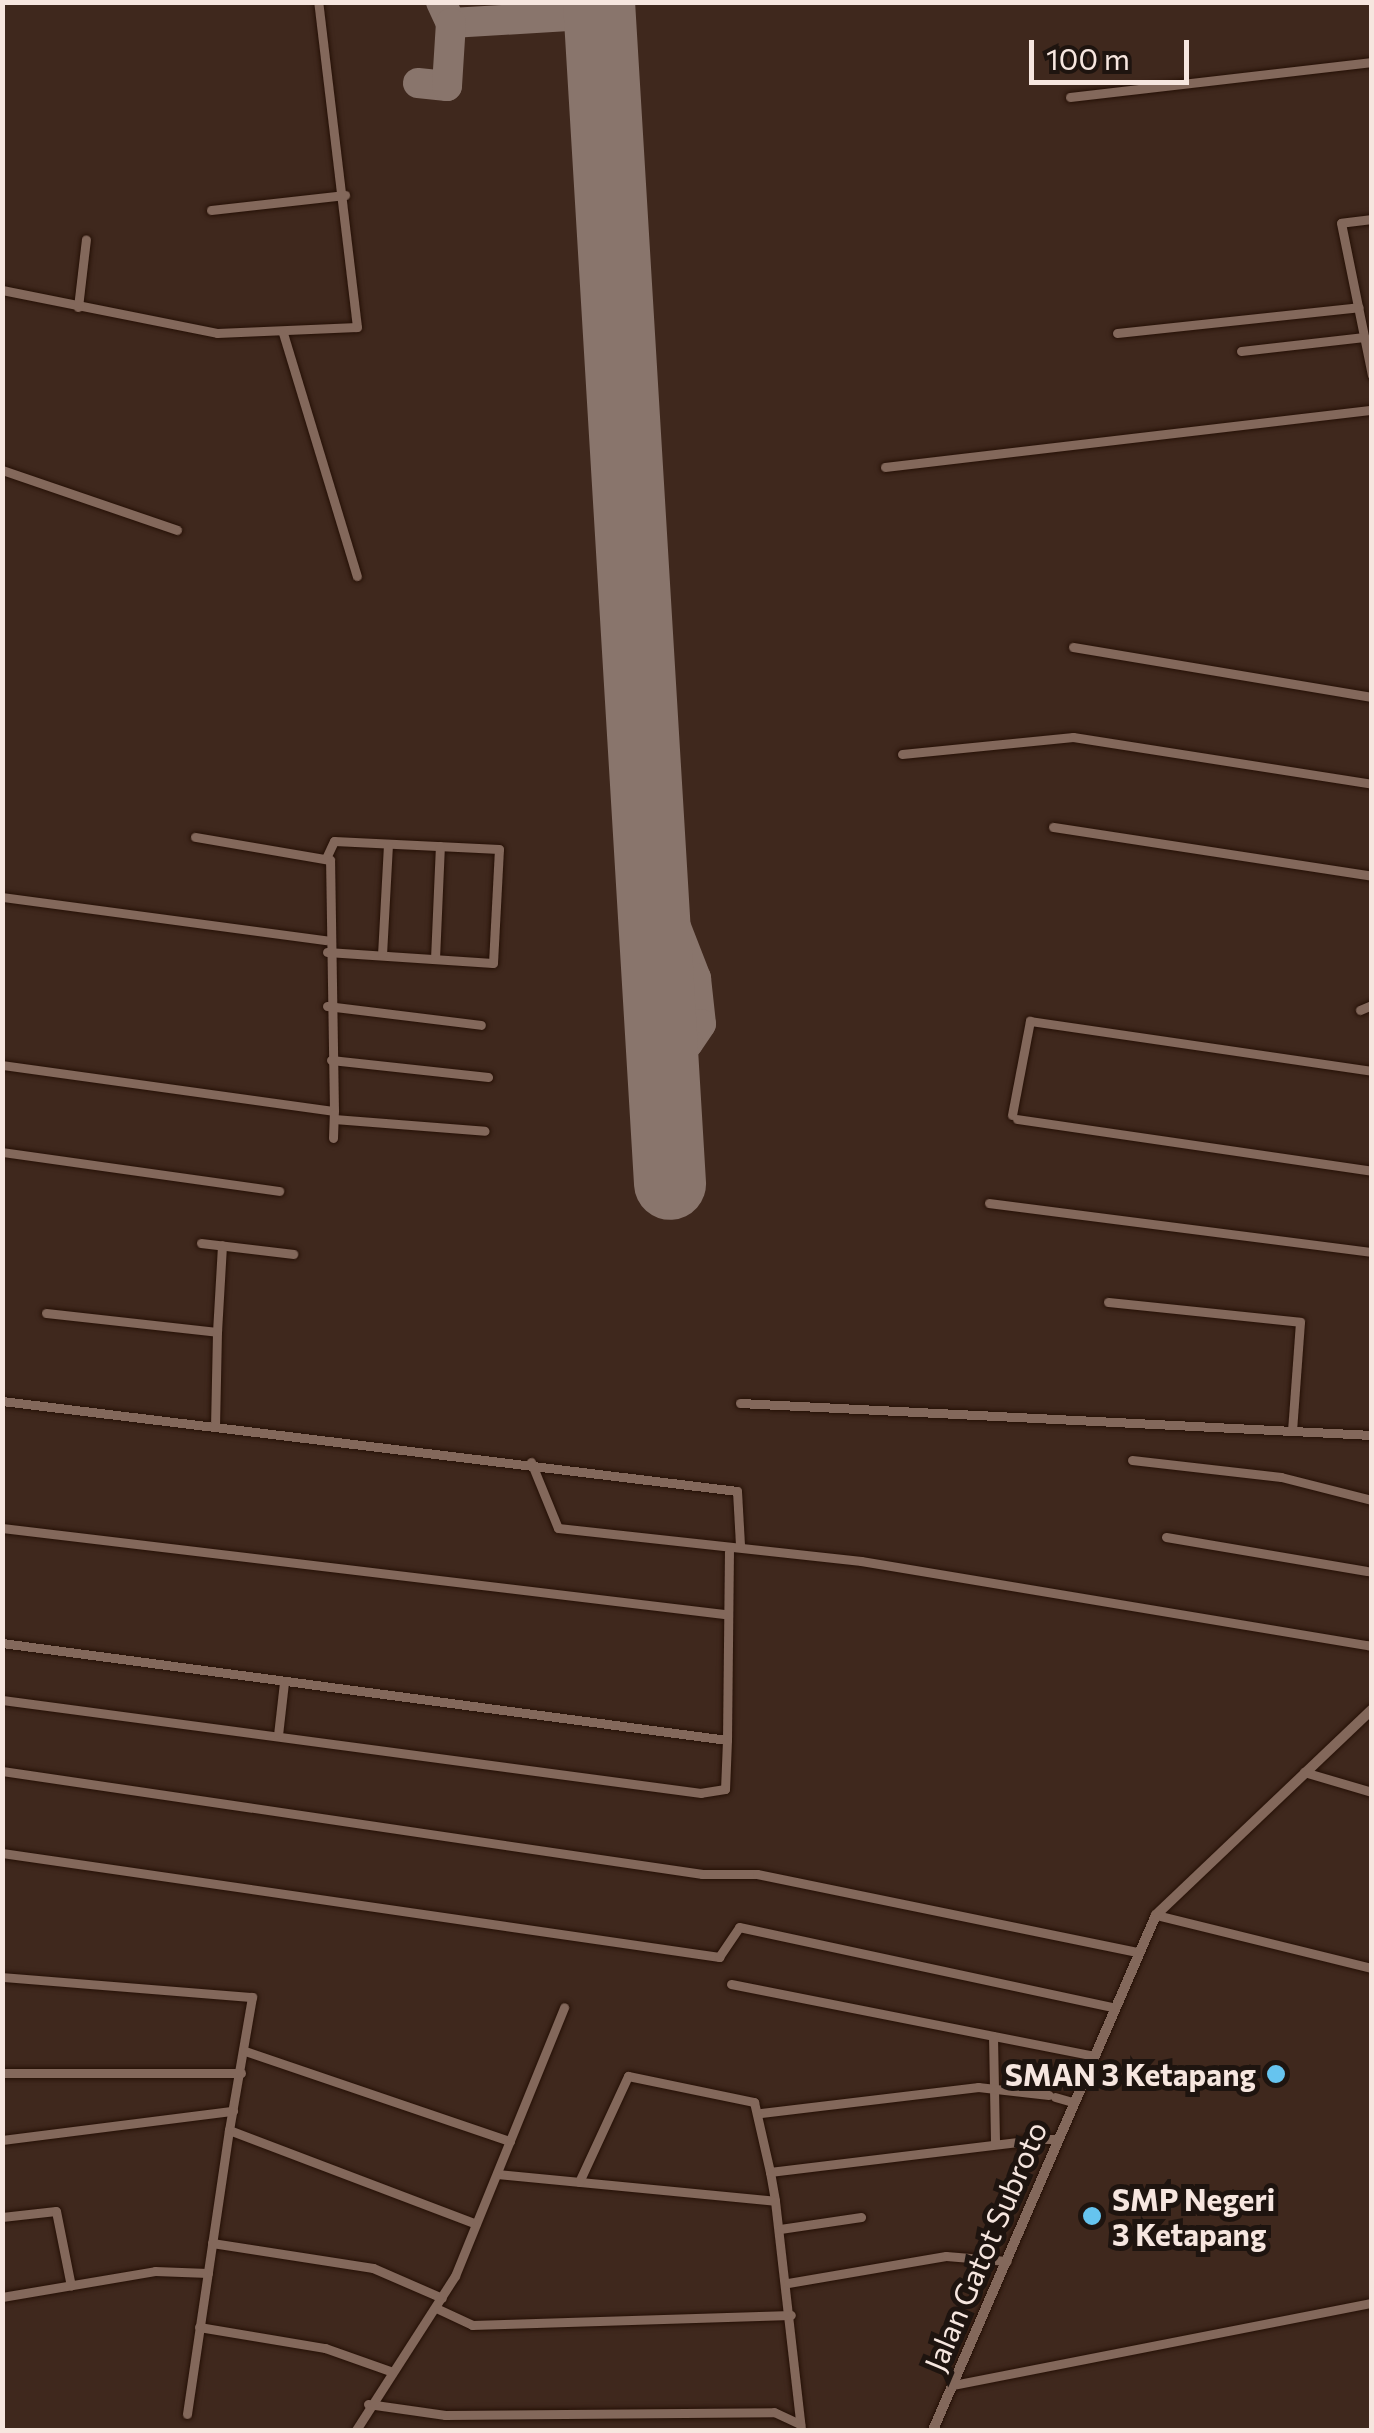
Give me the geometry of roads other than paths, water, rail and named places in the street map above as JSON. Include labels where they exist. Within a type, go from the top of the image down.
[{"type":"street","points":[[2,290],[217,333],[358,327],[345,196],[318,2]]},
{"type":"street","points":[[1070,97],[1372,62]]},
{"type":"street","points":[[211,210],[345,196]]},
{"type":"street","points":[[1372,219],[1341,223],[1372,376]]},
{"type":"street","points":[[78,306],[86,238]]},
{"type":"street","points":[[1117,332],[1359,308]]},
{"type":"street","points":[[284,333],[358,576]]},
{"type":"street","points":[[1241,351],[1364,337]]},
{"type":"street","points":[[886,468],[1372,410]]},
{"type":"street","points":[[2,470],[178,530]]},
{"type":"street","points":[[1073,647],[1372,696]]},
{"type":"street","points":[[902,754],[1097,738],[1372,784]]},
{"type":"street","points":[[1053,828],[1372,876]]},
{"type":"street","points":[[195,838],[327,856]]},
{"type":"street","points":[[327,952],[493,962],[500,849],[334,842],[327,856],[326,940],[334,1138]]},
{"type":"street","points":[[382,955],[388,844]]},
{"type":"street","points":[[435,959],[440,846]]},
{"type":"street","points":[[2,898],[326,940]]},
{"type":"street","points":[[1360,1010],[1372,1005]]},
{"type":"street","points":[[327,1006],[480,1025]]},
{"type":"street","points":[[1372,1072],[1030,1022],[1015,1117],[1372,1171]]},
{"type":"street","points":[[332,1060],[488,1077]]},
{"type":"street","points":[[2,1065],[334,1115],[485,1131]]},
{"type":"street","points":[[2,1152],[279,1191]]},
{"type":"street","points":[[990,1204],[1372,1252]]},
{"type":"street","points":[[201,1242],[293,1254]]},
{"type":"street","points":[[214,1427],[222,1245]]},
{"type":"street","points":[[1108,1302],[1300,1322],[1292,1431]]},
{"type":"street","points":[[46,1313],[217,1332]]},
{"type":"street","points":[[2,1401],[530,1462],[737,1491],[740,1544]]},
{"type":"street","points":[[740,1403],[1372,1436]]},
{"type":"street","points":[[1132,1460],[1281,1477],[1372,1500]]},
{"type":"street","points":[[530,1462],[558,1528],[729,1552],[740,1544],[1209,1612],[1372,1646]]},
{"type":"street","points":[[2,1528],[724,1614]]},
{"type":"street","points":[[1166,1537],[1372,1572]]},
{"type":"street","points":[[2,1700],[712,1794],[725,1788],[724,1614],[729,1552]]},
{"type":"street","points":[[2,1644],[726,1740]]},
{"type":"street","points":[[278,1735],[284,1682]]},
{"type":"street","name":"Jalan Gatot Subroto","points":[[933,2430],[1156,1915],[1372,1709]]},
{"type":"street","points":[[2,1770],[702,1874],[757,1874],[1137,1952]]},
{"type":"street","points":[[1304,1772],[1372,1792]]},
{"type":"street","points":[[2,1852],[719,1957],[739,1927],[1113,2007]]},
{"type":"street","points":[[1156,1915],[1372,1968]]},
{"type":"street","points":[[2,1977],[252,1997],[187,2414]]},
{"type":"street","points":[[731,1984],[1092,2056]]},
{"type":"street","points":[[356,2430],[368,2404],[439,2303],[476,2224],[564,2007]]},
{"type":"street","points":[[993,2036],[995,2144]]},
{"type":"street","points":[[246,2052],[510,2141]]},
{"type":"street","points":[[2,2073],[240,2073]]},
{"type":"street","points":[[578,2182],[628,2076],[749,2100],[761,2113],[788,2283],[801,2427]]},
{"type":"street","points":[[761,2113],[992,2086],[1073,2102]]},
{"type":"street","points":[[2,2140],[232,2112]]},
{"type":"street","points":[[229,2130],[476,2224]]},
{"type":"street","points":[[770,2172],[1058,2138]]},
{"type":"street","points":[[497,2174],[775,2201]]},
{"type":"street","points":[[2,2218],[56,2211],[70,2286]]},
{"type":"street","points":[[780,2229],[861,2216]]},
{"type":"street","points":[[212,2243],[372,2268],[472,2325],[791,2316]]},
{"type":"street","points":[[788,2283],[946,2256],[1007,2261]]},
{"type":"street","points":[[2,2298],[70,2286],[208,2273]]},
{"type":"street","points":[[953,2385],[1372,2304]]},
{"type":"street","points":[[199,2327],[325,2348],[390,2372]]},
{"type":"street","points":[[368,2404],[480,2415],[774,2412],[801,2427]]},
{"type":"place","name":"SMAN 3 Ketapang","points":[[1276,2074]]},
{"type":"place","name":"SMP Negeri 3 Ketapang","points":[[1092,2216]]}]
